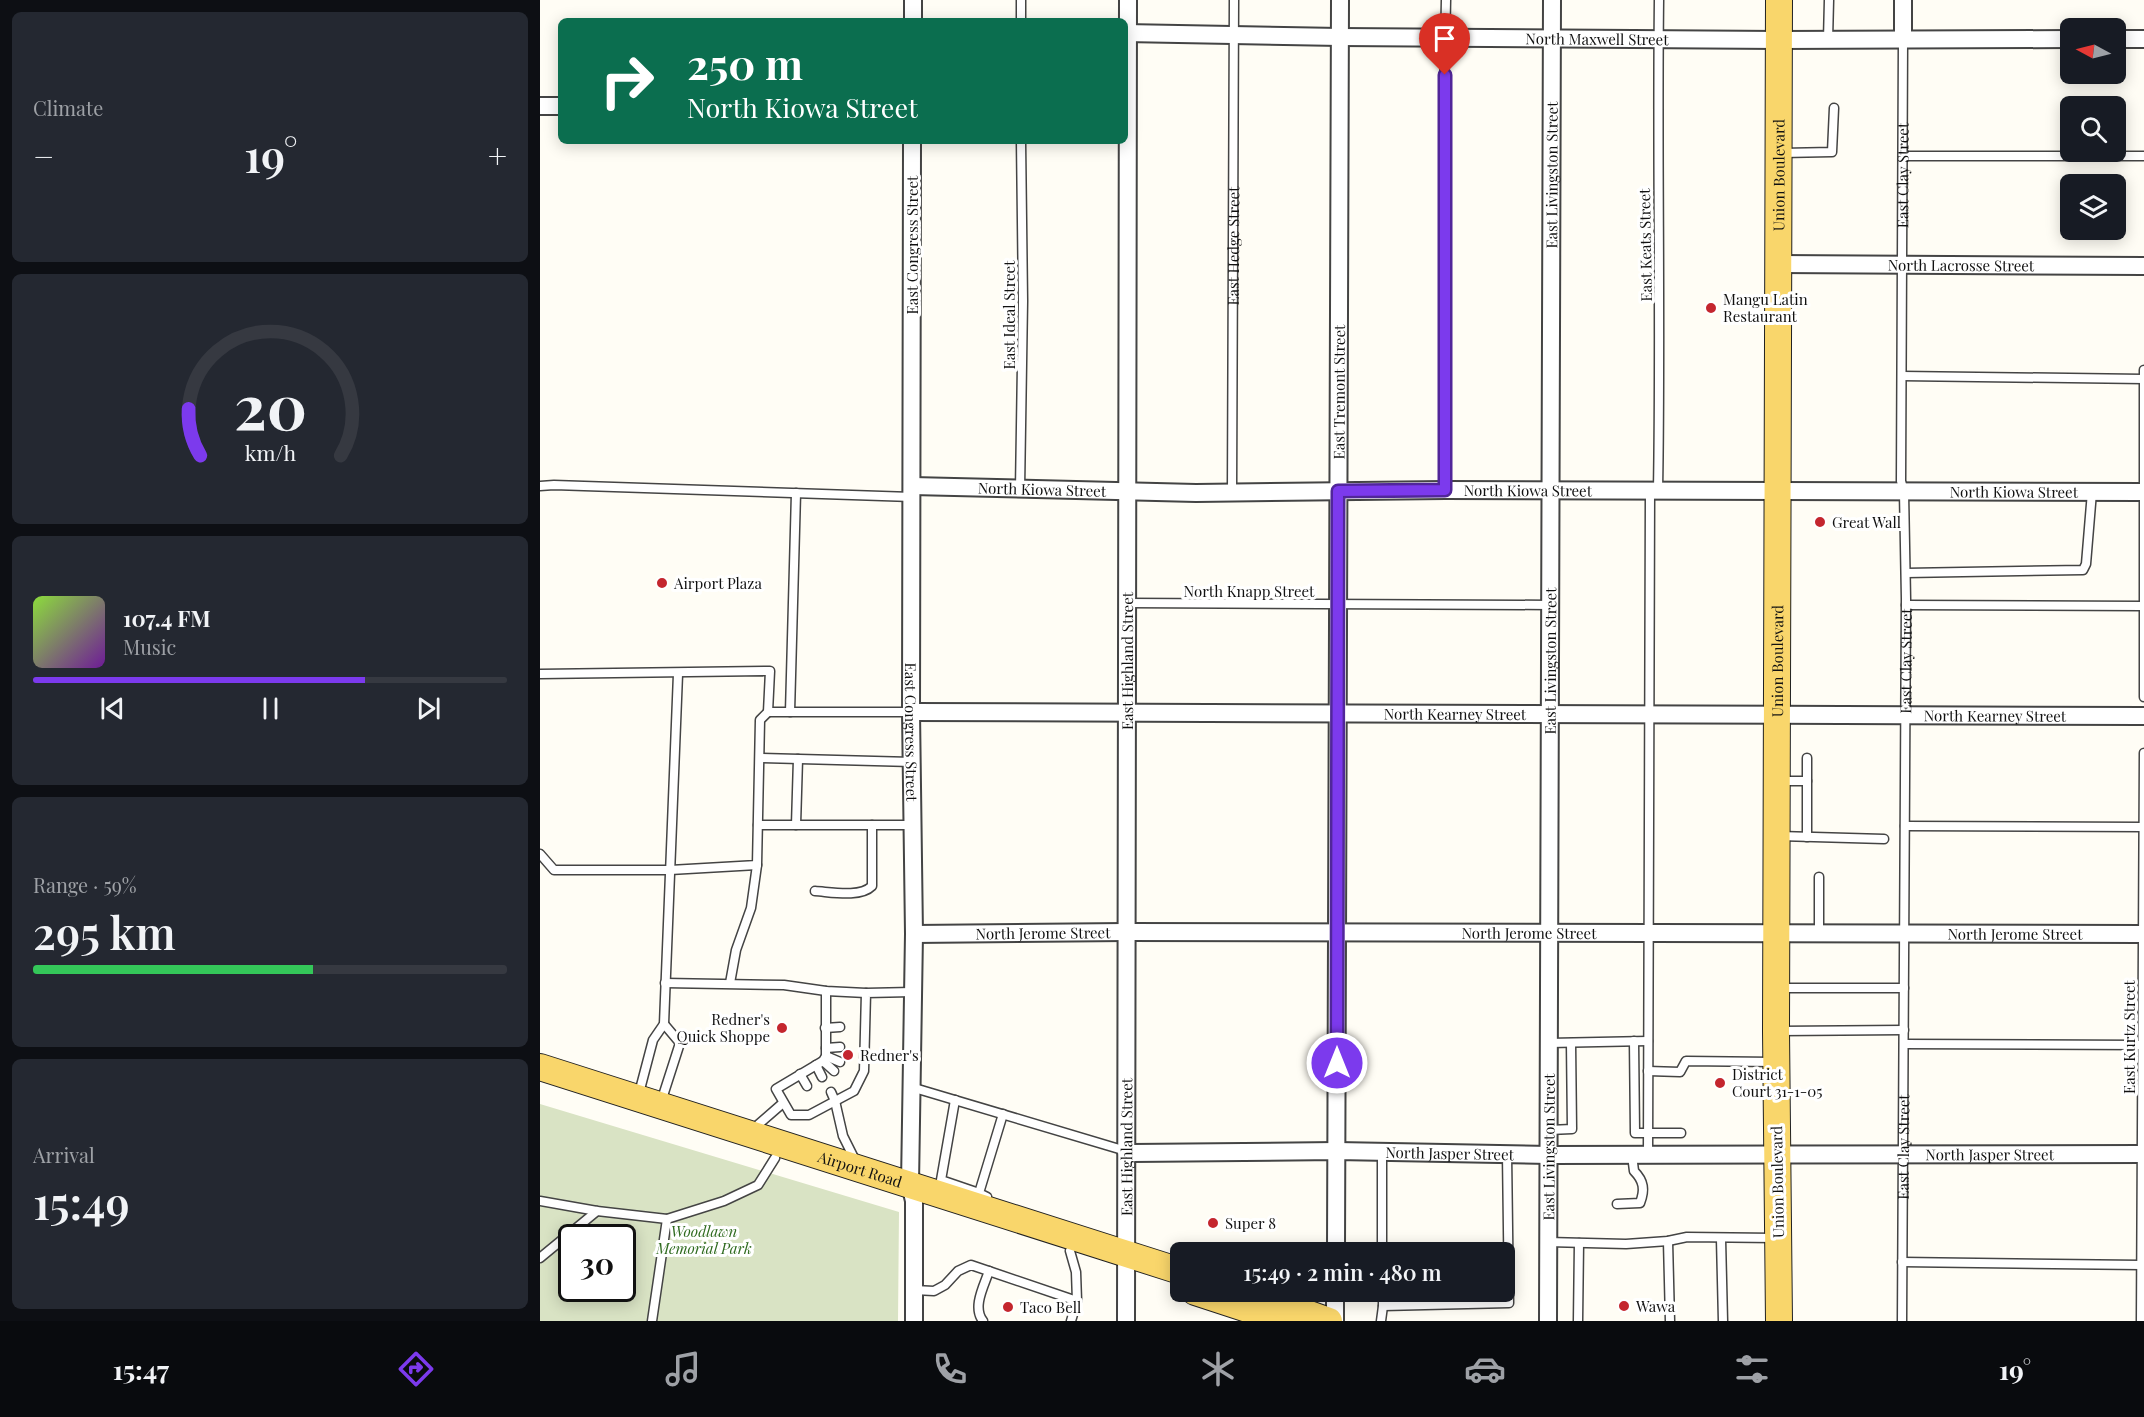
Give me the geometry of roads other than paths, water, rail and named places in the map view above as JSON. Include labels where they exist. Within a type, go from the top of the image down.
[{"type":"main road","name":"Union Boulevard","points":[[1779,0],[1776,714],[1779,1321]]},
{"type":"main road","name":"Airport Road","points":[[540,1067],[859,1168],[912,1192],[1070,1251],[1170,1269]]},
{"type":"main road","name":"Airport Road","points":[[540,1084],[775,1158],[912,1192],[954,1192],[1000,1205],[1170,1282]]},
{"type":"main road","points":[[1230,1302],[1284,1321]]},
{"type":"main road","points":[[1251,1308],[1329,1321]]},
{"type":"street","points":[[913,0],[913,18]]},
{"type":"street","name":"East Highland Street","points":[[1127,18],[1128,0]]},
{"type":"street","name":"East Tremont Street","points":[[1336,1242],[1340,0]]},
{"type":"street","name":"East Livingston Street","points":[[1548,1321],[1552,0]]},
{"type":"street","name":"East Clay Street","points":[[1903,0],[1904,40]]},
{"type":"street","name":"North Maxwell Street","points":[[1128,33],[1234,36],[1779,40],[2060,39]]},
{"type":"street","points":[[2126,39],[2144,39]]},
{"type":"street","points":[[540,106],[558,106]]},
{"type":"street","name":"East Congress Street","points":[[912,144],[911,712],[914,934],[910,1086],[914,1321]]},
{"type":"street","name":"East Highland Street","points":[[1126,144],[1126,1321]]},
{"type":"street","name":"North Lacrosse Street","points":[[1778,264],[2144,266]]},
{"type":"street","name":"North Kiowa Street","points":[[912,492],[1020,489],[1232,492],[1445,490],[2144,492]]},
{"type":"street","name":"North Kearney Street","points":[[911,712],[2144,716]]},
{"type":"street","name":"North Jerome Street","points":[[914,934],[1126,932],[2143,934]]},
{"type":"street","name":"North Jasper Street","points":[[1126,1151],[1132,1153],[1337,1151],[1548,1155],[2143,1154]]},
{"type":"street","points":[[1335,1302],[1335,1321]]},
{"type":"lane","points":[[1021,0],[1021,18]]},
{"type":"lane","name":"East Hedge Street","points":[[1232,492],[1234,0]]},
{"type":"lane","points":[[1445,490],[1446,0]]},
{"type":"lane","name":"East Keats Street","points":[[1648,933],[1654,490],[1660,375],[1659,0]]},
{"type":"lane","points":[[1828,40],[1829,0]]},
{"type":"lane","name":"East Clay Street","points":[[1902,1321],[1906,715],[1904,492],[1901,481],[1904,40]]},
{"type":"lane","points":[[1779,153],[1832,152],[1834,108]]},
{"type":"lane","name":"East Ideal Street","points":[[1020,489],[1023,301],[1021,144]]},
{"type":"lane","points":[[1903,156],[2144,156]]},
{"type":"lane","points":[[2144,370],[2144,697]]},
{"type":"lane","points":[[1902,376],[2144,379]]},
{"type":"lane","points":[[540,486],[796,493],[912,492]]},
{"type":"lane","points":[[1905,573],[2083,570],[2086,564],[2092,492]]},
{"type":"lane","points":[[790,712],[796,493]]},
{"type":"lane","name":"North Knapp Street","points":[[1127,603],[1551,605]]},
{"type":"lane","points":[[1906,606],[2144,606]]},
{"type":"lane","points":[[540,674],[770,671],[768,711],[760,720],[757,865],[751,908],[736,950],[730,983]]},
{"type":"lane","points":[[649,1101],[653,1040],[664,1024],[678,674]]},
{"type":"lane","points":[[768,711],[911,712]]},
{"type":"lane","name":"East Kurtz Street","points":[[2141,1321],[2144,753]]},
{"type":"lane","points":[[759,758],[912,762]]},
{"type":"lane","points":[[1807,758],[1807,837]]},
{"type":"lane","points":[[796,825],[798,759]]},
{"type":"lane","points":[[1776,781],[1807,781]]},
{"type":"lane","points":[[758,825],[912,825]]},
{"type":"lane","points":[[815,891],[859,892],[868,890],[872,886],[872,825]]},
{"type":"lane","points":[[1905,826],[2144,827]]},
{"type":"lane","points":[[1776,836],[1884,839]]},
{"type":"lane","points":[[540,854],[554,870],[670,870],[757,865]]},
{"type":"lane","points":[[1819,877],[1819,934]]},
{"type":"lane","points":[[1617,1203],[1641,1203],[1644,1193],[1642,1179],[1634,1171],[1648,1133],[1648,933]]},
{"type":"lane","points":[[665,983],[784,985],[826,991],[866,993],[912,992]]},
{"type":"lane","points":[[1776,988],[1904,988]]},
{"type":"lane","points":[[822,1077],[826,991]]},
{"type":"lane","points":[[854,1091],[860,1069],[866,993]]},
{"type":"lane","points":[[649,1101],[680,1043],[664,1024]]},
{"type":"lane","points":[[825,1028],[840,1028]]},
{"type":"lane","points":[[1776,1031],[1904,1030]]},
{"type":"lane","points":[[1634,1041],[1635,1133],[1681,1133]]},
{"type":"lane","points":[[1549,1043],[1648,1041]]},
{"type":"lane","points":[[1549,1130],[1572,1129],[1571,1043]]},
{"type":"lane","points":[[1904,1044],[2142,1045]]},
{"type":"lane","points":[[840,1047],[776,1089],[791,1115],[809,1115],[818,1105],[833,1096],[854,1091]]},
{"type":"lane","points":[[823,1058],[840,1062]]},
{"type":"lane","points":[[823,1058],[834,1071]]},
{"type":"lane","points":[[1648,1071],[1680,1072],[1686,1061],[1776,1062]]},
{"type":"lane","points":[[800,1074],[807,1086]]},
{"type":"lane","points":[[847,1083],[854,1091]]},
{"type":"lane","name":"North Jasper Street","points":[[910,1086],[1126,1151]]},
{"type":"lane","points":[[833,1096],[843,1136],[859,1168]]},
{"type":"lane","points":[[955,1100],[940,1179],[954,1192],[979,1194],[1000,1205]]},
{"type":"lane","points":[[748,1132],[783,1102]]},
{"type":"lane","points":[[979,1194],[1003,1114]]},
{"type":"lane","points":[[1382,1152],[1382,1242]]},
{"type":"lane","points":[[1383,1306],[1509,1303],[1507,1154]]},
{"type":"lane","points":[[540,1200],[597,1211],[667,1219],[724,1201],[758,1185],[775,1158]]},
{"type":"lane","points":[[540,1258],[597,1211]]},
{"type":"lane","points":[[652,1321],[667,1219]]},
{"type":"lane","points":[[1548,1242],[1626,1244],[1668,1241],[1687,1237],[1778,1238]]},
{"type":"lane","points":[[1721,1239],[1723,1321]]},
{"type":"lane","points":[[1668,1241],[1670,1321]]},
{"type":"lane","points":[[1578,1321],[1579,1243]]},
{"type":"lane","points":[[1070,1251],[1076,1272],[1077,1301],[1071,1321]]},
{"type":"lane","points":[[1902,1262],[2141,1264]]},
{"type":"lane","points":[[914,1290],[934,1290],[945,1285],[958,1272],[971,1265],[1077,1301]]},
{"type":"lane","points":[[983,1321],[979,1316],[978,1305],[989,1271]]},
{"type":"lane","points":[[1382,1321],[1383,1302]]},
{"type":"place","name":"Mangu Latin Restaurant","points":[[1711,308]]},
{"type":"place","name":"Great Wall","points":[[1820,522]]},
{"type":"place","name":"Airport Plaza","points":[[662,583]]},
{"type":"place","name":"Redner's Quick Shoppe","points":[[782,1028]]},
{"type":"place","name":"Redner's","points":[[848,1055]]},
{"type":"place","name":"District Court 31-1-05","points":[[1720,1083]]},
{"type":"place","name":"Super 8","points":[[1213,1223]]},
{"type":"place","name":"Wawa","points":[[1624,1306]]},
{"type":"place","name":"Taco Bell","points":[[1008,1307]]},
{"type":"park label","name":"Woodlawn Memorial Park","points":[[704,1240]]}]
